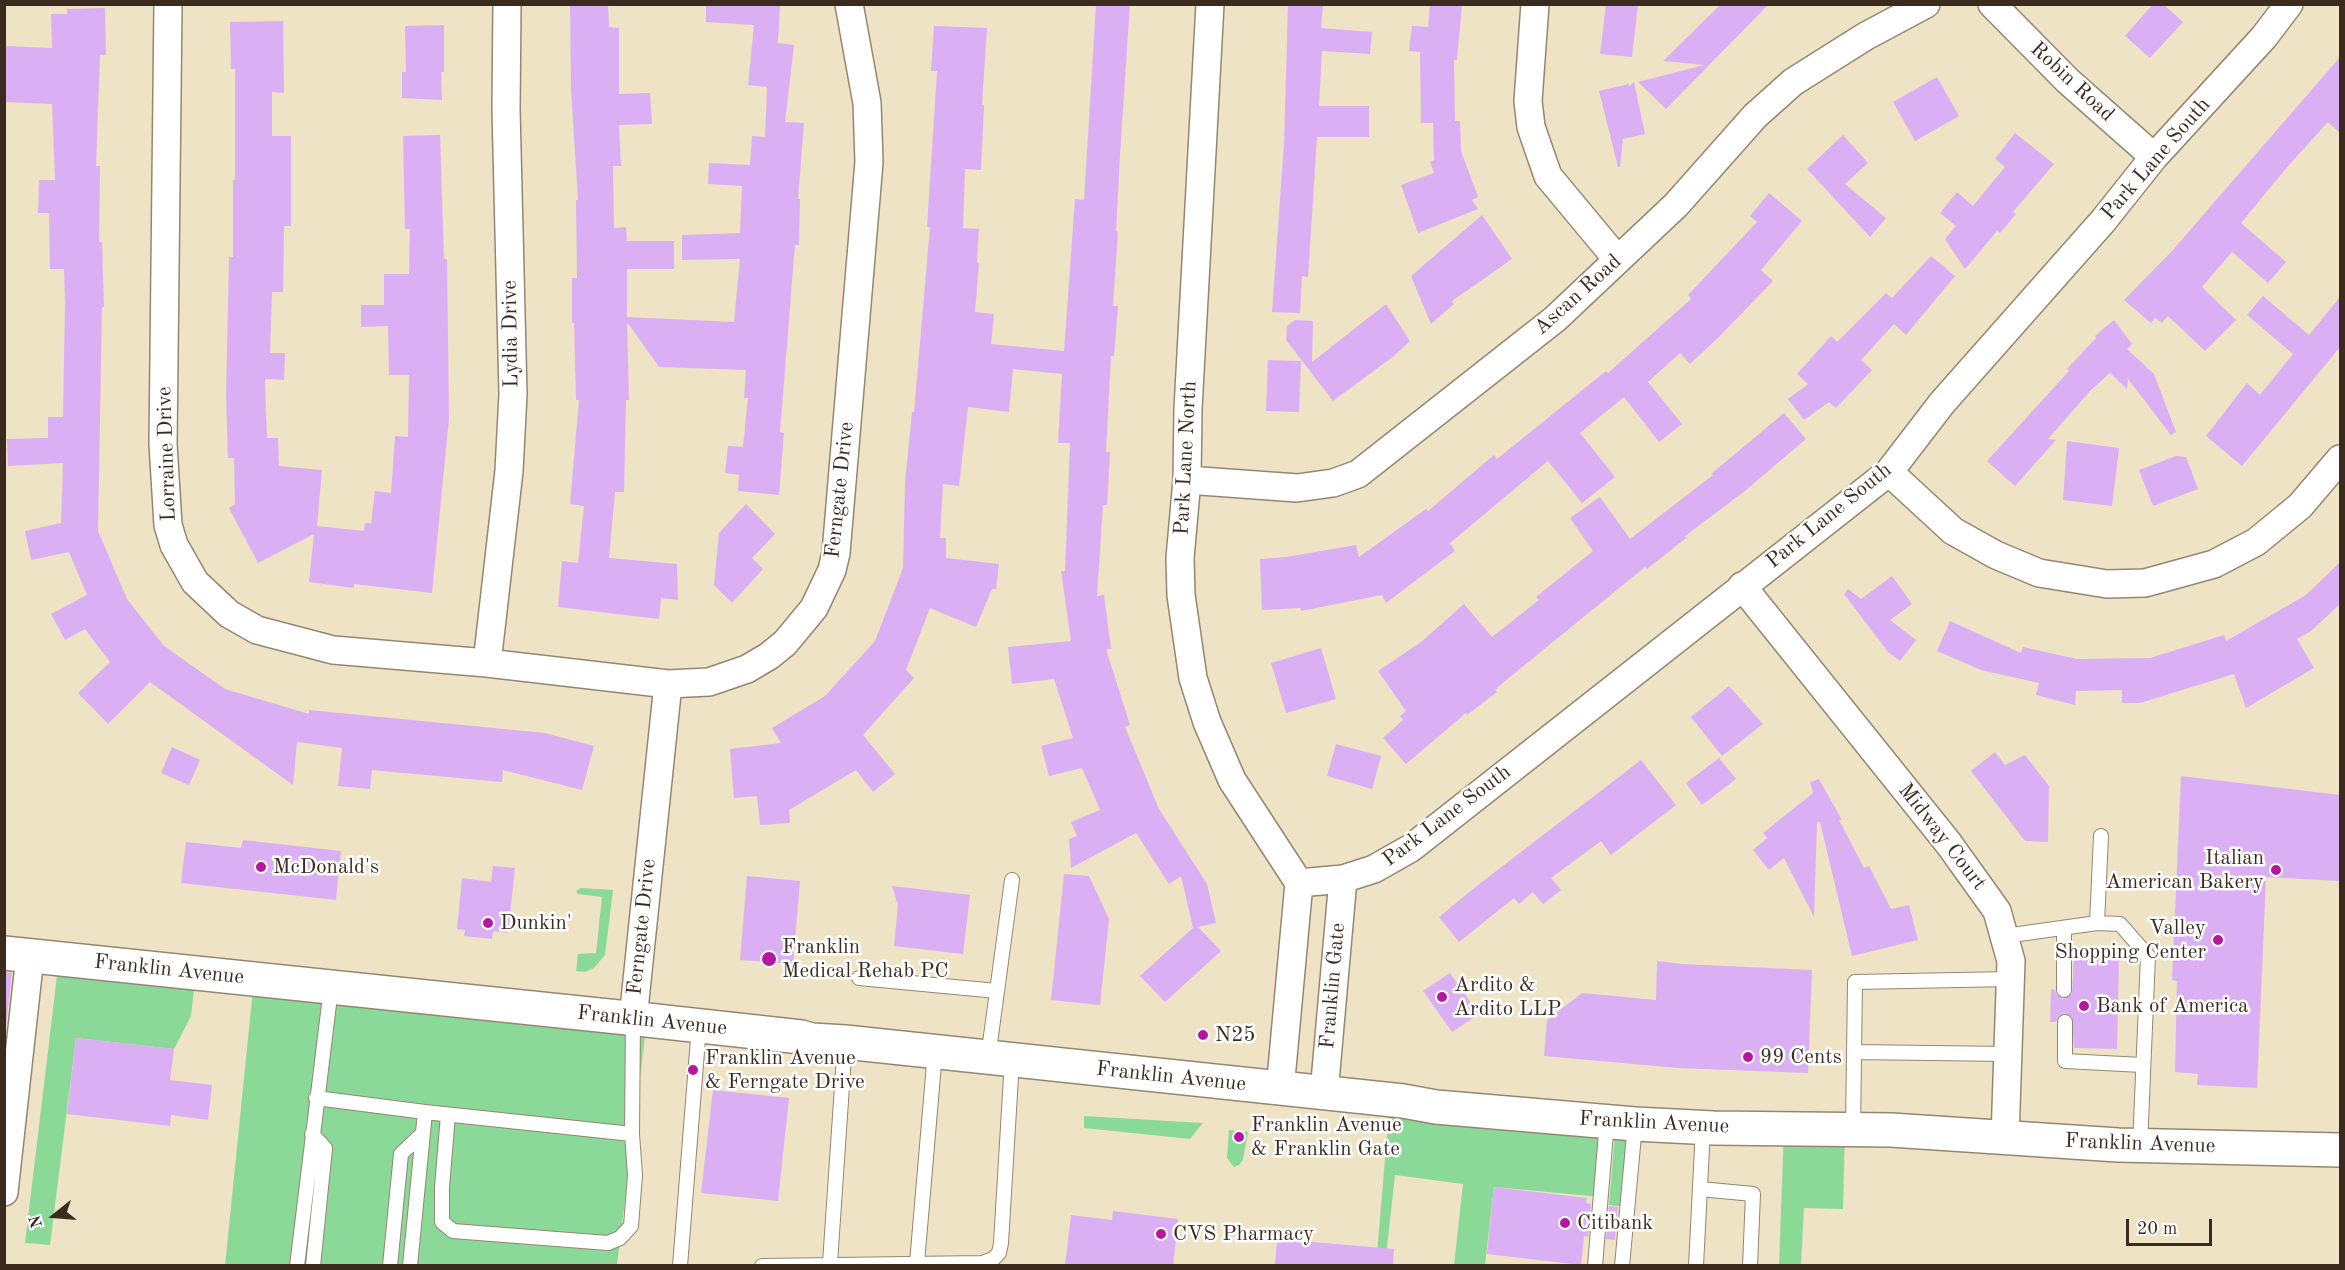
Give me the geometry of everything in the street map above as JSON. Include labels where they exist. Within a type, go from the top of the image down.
[{"type":"main road","name":"Franklin Avenue","points":[[17,955],[699,1026],[801,1037],[812,1041],[845,1042],[1436,1107],[1621,1123],[1703,1128],[1853,1130],[2140,1146],[2340,1150]]},
{"type":"street","name":"Lorraine Drive","points":[[168,4],[163,444],[168,525],[174,545],[195,582],[229,615],[257,630],[333,650],[487,663],[668,684]]},
{"type":"street","name":"Lydia Drive","points":[[487,663],[509,471],[513,394],[506,109],[507,4]]},
{"type":"street","name":"Ferngate Drive","points":[[633,1019],[668,684],[709,682],[747,669],[769,656],[785,643],[814,608],[832,570],[836,553],[869,162],[867,103],[849,4]]},
{"type":"street","name":"Park Lane North","points":[[1210,4],[1188,409],[1187,480],[1180,558],[1181,595],[1193,678],[1207,722],[1232,780],[1299,883]]},
{"type":"street","points":[[1535,4],[1528,101],[1531,127],[1548,176],[1617,259]]},
{"type":"street","name":"Ascan Road","points":[[1187,480],[1297,488],[1333,483],[1358,474],[1555,319],[1676,205],[1755,116],[1793,82],[1866,36],[1926,4]]},
{"type":"street","name":"Robin Road","points":[[1992,4],[2068,81],[2154,157]]},
{"type":"street","name":"Park Lane South","points":[[1299,883],[1343,879],[1374,869],[1411,848],[1889,472],[1942,403],[2103,221],[2154,157],[2264,37],[2289,4]]},
{"type":"street","points":[[1889,472],[1953,531],[1996,555],[2038,573],[2107,584],[2145,583],[2214,564],[2256,542],[2300,506],[2340,459]]},
{"type":"street","name":"Midway Court","points":[[1742,586],[1949,844],[1997,911],[2011,961],[2005,1138]]},
{"type":"street","name":"Franklin Gate","points":[[1323,1093],[1343,879]]},
{"type":"street","name":"Franklin Gate","points":[[1280,1089],[1299,883]]},
{"type":"street","points":[[4,1192],[17,955]]},
{"type":"lane","points":[[2097,923],[2101,836]]},
{"type":"lane","points":[[762,1266],[830,1263],[982,1263],[999,1253],[1000,1059],[997,991],[1012,880]]},
{"type":"lane","points":[[2005,936],[2097,923],[2120,924],[2148,956],[2140,1146]]},
{"type":"lane","points":[[2064,928],[2064,990]]},
{"type":"lane","points":[[860,978],[997,991]]},
{"type":"lane","points":[[1853,1130],[1855,982],[2010,979]]},
{"type":"lane","points":[[297,1266],[331,988]]},
{"type":"lane","points":[[448,1115],[442,1187],[442,1222],[453,1231],[608,1244],[620,1238],[631,1226],[635,1174],[632,1134],[633,1019]]},
{"type":"lane","points":[[2065,1022],[2066,1061],[2142,1065]]},
{"type":"lane","points":[[680,1266],[699,1026]]},
{"type":"lane","points":[[830,1263],[845,1042]]},
{"type":"lane","points":[[916,1263],[935,1052]]},
{"type":"lane","points":[[1854,1052],[2008,1054]]},
{"type":"lane","points":[[316,1098],[448,1115],[632,1134]]},
{"type":"lane","points":[[410,1266],[425,1112]]},
{"type":"lane","points":[[1595,1266],[1621,1123]]},
{"type":"lane","points":[[1621,1123],[1622,1266]]},
{"type":"lane","points":[[1696,1266],[1703,1128]]},
{"type":"lane","points":[[312,1134],[325,1148],[313,1266]]},
{"type":"lane","points":[[390,1266],[401,1154],[422,1134]]},
{"type":"lane","points":[[1700,1190],[1753,1194],[1750,1266]]},
{"type":"green space","points":[[581,888],[613,890],[605,955],[594,968],[585,972],[576,971],[578,954],[596,953],[602,897],[578,894],[576,891]]},
{"type":"green space","points":[[59,959],[196,973],[191,1016],[174,1049],[76,1038],[50,1245],[25,1243]]},
{"type":"green space","points":[[254,979],[647,1020],[617,1265],[225,1266]]},
{"type":"green space","points":[[1390,1100],[1607,1121],[1601,1197],[1494,1187],[1485,1265],[1454,1265],[1463,1184],[1395,1175],[1385,1265],[1376,1266]]},
{"type":"green space","points":[[1084,1116],[1203,1123],[1190,1139],[1084,1128]]},
{"type":"green space","points":[[1616,1122],[1635,1124],[1628,1207],[1609,1205]]},
{"type":"green space","points":[[1784,1128],[1845,1129],[1843,1209],[1804,1208],[1801,1265],[1779,1266]]},
{"type":"green space","points":[[1229,1130],[1248,1132],[1243,1160],[1234,1167],[1227,1158]]},
{"type":"building","points":[[570,4],[608,4],[609,27],[619,28],[619,94],[650,93],[652,124],[619,125],[621,166],[613,166],[614,228],[626,227],[627,241],[674,241],[674,269],[627,269],[627,317],[734,322],[740,259],[682,260],[682,235],[740,233],[742,186],[708,184],[709,163],[750,165],[752,136],[765,137],[767,87],[748,85],[754,25],[706,22],[706,4],[780,4],[778,43],[794,45],[785,122],[804,123],[798,199],[800,199],[799,245],[795,245],[780,432],[784,433],[779,495],[738,491],[739,475],[725,473],[728,446],[743,447],[748,398],[744,398],[746,370],[659,367],[627,322],[629,400],[626,400],[624,492],[615,492],[609,558],[677,564],[678,600],[661,598],[659,619],[558,607],[562,561],[578,563],[584,506],[570,504],[579,400],[576,400],[574,323],[572,323],[572,278],[577,278],[576,200],[578,200],[571,91]]},
{"type":"building","points":[[1096,4],[1130,4],[1113,306],[1118,306],[1114,356],[1111,356],[1106,452],[1110,452],[1107,505],[1103,505],[1097,596],[1104,595],[1111,649],[1106,649],[1130,725],[1125,727],[1159,809],[1207,884],[1216,923],[1198,927],[1221,951],[1165,1002],[1140,976],[1193,928],[1181,876],[1169,884],[1136,833],[1071,868],[1069,839],[1077,836],[1071,822],[1100,810],[1082,768],[1049,776],[1041,746],[1073,738],[1054,679],[1012,684],[1008,647],[1071,641],[1061,571],[1065,571],[1070,443],[1058,443],[1062,374],[1013,369],[1009,412],[968,407],[959,486],[943,484],[940,538],[946,538],[946,558],[999,564],[996,589],[992,589],[976,627],[930,608],[906,670],[914,678],[863,735],[895,774],[873,792],[856,770],[789,810],[790,823],[760,825],[757,796],[734,798],[730,749],[781,743],[772,728],[825,696],[875,641],[903,568],[905,483],[912,412],[914,412],[930,227],[927,227],[937,71],[931,71],[934,26],[987,28],[981,170],[965,169],[963,228],[979,229],[975,312],[994,314],[991,344],[1064,351],[1075,199],[1084,200]]},
{"type":"building","points":[[1288,4],[1323,4],[1321,28],[1372,32],[1370,54],[1322,51],[1319,106],[1369,106],[1369,137],[1317,137],[1308,277],[1302,276],[1300,313],[1272,312],[1284,143]]},
{"type":"building","points":[[1430,4],[1462,4],[1457,60],[1454,60],[1455,121],[1460,121],[1461,151],[1478,197],[1472,200],[1478,209],[1418,233],[1401,185],[1434,173],[1430,162],[1434,160],[1433,123],[1421,123],[1420,52],[1409,51],[1412,26],[1428,27]]},
{"type":"building","points":[[1606,4],[1638,4],[1632,57],[1600,54]]},
{"type":"building","points":[[1721,4],[1769,4],[1666,109],[1638,82],[1704,65],[1663,61]]},
{"type":"building","points":[[2153,4],[2163,4],[2183,22],[2150,58],[2125,36]]},
{"type":"building","points":[[105,8],[106,55],[100,55],[96,166],[100,166],[99,242],[102,242],[104,307],[102,307],[98,531],[127,599],[164,646],[225,689],[309,714],[309,710],[545,733],[594,746],[582,790],[503,770],[502,782],[372,770],[370,789],[338,786],[342,748],[297,742],[293,785],[150,682],[108,724],[78,693],[110,662],[85,629],[65,640],[51,614],[87,595],[69,552],[31,560],[25,531],[61,523],[63,463],[8,466],[7,439],[48,438],[48,417],[63,417],[65,302],[64,269],[50,269],[49,213],[38,213],[39,180],[55,180],[52,104],[4,102],[4,46],[52,48],[51,14],[67,14],[67,9]]},
{"type":"building","points":[[283,21],[284,93],[272,92],[272,136],[291,136],[291,226],[284,226],[283,292],[272,292],[270,353],[285,353],[284,380],[266,379],[265,381],[267,438],[278,438],[279,466],[322,470],[317,526],[364,531],[365,523],[371,523],[375,491],[391,493],[395,436],[408,437],[409,375],[389,375],[388,326],[361,327],[361,305],[384,305],[384,274],[409,274],[410,229],[405,229],[403,136],[440,135],[444,259],[447,259],[449,418],[432,593],[354,584],[354,588],[309,582],[314,534],[258,563],[229,508],[235,504],[234,458],[228,458],[226,396],[229,257],[233,257],[233,180],[235,180],[235,69],[231,69],[230,22]]},
{"type":"building","points":[[444,25],[442,100],[402,98],[402,72],[406,72],[405,26]]},
{"type":"building","points":[[2340,57],[2340,133],[2328,122],[2241,223],[2286,262],[2268,283],[2232,252],[2202,287],[2236,320],[2205,351],[2168,316],[2162,323],[2155,318],[2151,323],[2124,300],[2172,251]]},
{"type":"building","points":[[1937,77],[1959,116],[1915,141],[1893,102]]},
{"type":"building","points":[[1634,82],[1645,134],[1623,139],[1620,167],[1618,167],[1599,91],[1629,84],[1629,87]]},
{"type":"building","points":[[2015,133],[2054,164],[2013,212],[2016,214],[2000,233],[1997,231],[1965,269],[1945,239],[1956,226],[1940,213],[1957,192],[1973,206],[2005,167],[1995,159]]},
{"type":"building","points":[[1843,135],[1868,163],[1845,184],[1886,218],[1870,237],[1807,169]]},
{"type":"building","points":[[1769,193],[1802,221],[1761,270],[1773,281],[1690,364],[1680,353],[1648,382],[1682,424],[1659,442],[1624,397],[1580,433],[1615,477],[1582,503],[1548,461],[1450,543],[1455,551],[1386,603],[1382,595],[1301,611],[1300,608],[1262,610],[1260,559],[1356,545],[1359,557],[1426,509],[1428,511],[1494,455],[1497,459],[1606,371],[1608,373],[1691,299],[1688,295],[1757,222],[1750,216]]},
{"type":"building","points":[[1482,215],[1512,259],[1452,301],[1454,304],[1431,324],[1411,276]]},
{"type":"building","points":[[1931,256],[1955,276],[1906,335],[1894,324],[1861,360],[1872,370],[1836,408],[1829,402],[1804,420],[1788,399],[1808,384],[1797,374],[1831,336],[1837,342],[1886,293],[1892,298]]},
{"type":"building","points":[[2263,296],[2309,335],[2340,297],[2340,347],[2242,466],[2206,436],[2247,383],[2260,395],[2293,354],[2247,315]]},
{"type":"building","points":[[1386,304],[1410,341],[1394,356],[1333,401],[1286,340],[1287,326],[1295,320],[1313,321],[1312,362]]},
{"type":"building","points":[[2114,320],[2132,344],[2127,349],[2154,374],[2176,432],[2171,435],[2128,379],[2127,389],[2110,373],[2090,391],[2048,439],[2056,440],[2015,486],[1987,461],[2069,371],[2067,369],[2096,338],[2095,336]]},
{"type":"building","points":[[1268,360],[1301,361],[1299,412],[1266,411]]},
{"type":"building","points":[[1784,413],[1806,439],[1746,490],[1685,536],[1686,538],[1647,569],[1645,567],[1505,681],[1495,690],[1497,692],[1467,715],[1466,713],[1406,764],[1383,738],[1403,720],[1400,716],[1406,711],[1378,671],[1421,642],[1464,604],[1492,637],[1539,600],[1536,597],[1593,551],[1570,518],[1600,497],[1630,539],[1713,475],[1711,474]]},
{"type":"building","points":[[2067,441],[2119,448],[2112,506],[2063,500]]},
{"type":"building","points":[[2176,456],[2186,457],[2198,489],[2153,506],[2139,470]]},
{"type":"building","points":[[746,504],[775,534],[752,558],[763,569],[732,603],[714,585],[719,533]]},
{"type":"building","points":[[2340,562],[2340,604],[2311,631],[2297,639],[2314,668],[2246,708],[2234,674],[2140,703],[2122,703],[2122,690],[2076,691],[2075,705],[2036,695],[2039,683],[1981,670],[1937,651],[1950,621],[2021,653],[2023,647],[2077,659],[2150,658],[2224,635],[2226,641],[2306,595]]},
{"type":"building","points":[[1892,576],[1912,604],[1890,620],[1916,640],[1900,661],[1888,652],[1844,594],[1848,589],[1861,599]]},
{"type":"building","points":[[1321,648],[1336,699],[1286,713],[1271,663]]},
{"type":"building","points":[[1729,686],[1763,724],[1722,756],[1691,717]]},
{"type":"building","points":[[1336,744],[1381,756],[1372,789],[1327,776]]},
{"type":"building","points":[[172,747],[200,760],[189,785],[161,773]]},
{"type":"building","points":[[1995,752],[2005,765],[2025,755],[2049,786],[2048,842],[2025,841],[1971,771]]},
{"type":"building","points":[[1719,758],[1736,779],[1702,805],[1686,783]]},
{"type":"building","points":[[1641,760],[1676,805],[1611,855],[1601,841],[1551,878],[1561,890],[1543,904],[1533,892],[1519,904],[1514,898],[1459,942],[1439,917]]},
{"type":"building","name":"Valley Shopping Center","points":[[2181,776],[2340,795],[2340,881],[2266,877],[2257,1088],[2197,1085],[2198,1074],[2175,1072],[2177,981],[2172,980]]},
{"type":"building","points":[[1819,779],[1842,820],[1839,820],[1864,868],[1869,866],[1891,909],[1909,905],[1918,940],[1852,956],[1820,822],[1817,822],[1814,917],[1784,858],[1769,870],[1753,850],[1767,838],[1763,833],[1813,793],[1810,782]]},
{"type":"building","name":"McDonald's","points":[[243,840],[341,851],[336,900],[181,883],[186,842],[241,848]]},
{"type":"building","points":[[493,866],[515,868],[508,933],[493,931],[492,939],[464,936],[465,930],[457,929],[462,878],[491,882]]},
{"type":"building","points":[[1064,874],[1089,876],[1109,919],[1100,1005],[1051,1000]]},
{"type":"building","points":[[747,876],[800,881],[793,964],[740,960]]},
{"type":"building","points":[[892,886],[970,895],[963,954],[894,946],[898,905]]},
{"type":"building","name":"Bank of America","points":[[2074,957],[2119,958],[2117,1049],[2074,1048],[2072,1017],[2064,1013],[2058,1017],[2056,1022],[2050,1022],[2051,989],[2063,999],[2072,994]]},
{"type":"building","points":[[1657,961],[1812,970],[1808,1073],[1678,1068],[1544,1056],[1547,1020],[1582,993],[1656,1000]]},
{"type":"building","points":[[4,972],[12,973],[4,1044]]},
{"type":"building","points":[[1450,973],[1479,1014],[1452,1032],[1423,991]]},
{"type":"building","points":[[76,1038],[174,1049],[170,1080],[212,1085],[208,1120],[171,1115],[170,1126],[67,1114]]},
{"type":"building","points":[[713,1090],[789,1098],[778,1201],[701,1193]]},
{"type":"building","name":"Citibank","points":[[1494,1187],[1587,1198],[1586,1203],[1591,1204],[1588,1237],[1584,1236],[1581,1265],[1487,1254]]},
{"type":"building","points":[[1609,1206],[1618,1207],[1615,1240],[1606,1239]]},
{"type":"building","points":[[1113,1211],[1178,1219],[1173,1266],[1065,1266],[1071,1215],[1112,1220]]},
{"type":"building","points":[[1277,1239],[1394,1249],[1393,1266],[1275,1266]]},
{"type":"place","name":"McDonald's","points":[[261,867]]},
{"type":"place","name":"Italian American Bakery","points":[[2276,870]]},
{"type":"place","name":"Dunkin'","points":[[488,923]]},
{"type":"place","name":"Valley Shopping Center","points":[[2218,940]]},
{"type":"place","name":"Franklin Medical Rehab PC","points":[[769,959]]},
{"type":"place","name":"Ardito & Ardito LLP","points":[[1442,997]]},
{"type":"place","name":"Bank of America","points":[[2084,1006]]},
{"type":"place","name":"N25","points":[[1203,1035]]},
{"type":"place","name":"99 Cents","points":[[1748,1057]]},
{"type":"place","name":"Franklin Avenue & Ferngate Drive","points":[[693,1070]]},
{"type":"place","name":"Franklin Avenue & Franklin Gate","points":[[1239,1137]]},
{"type":"place","name":"Citibank","points":[[1565,1223]]},
{"type":"place","name":"CVS Pharmacy","points":[[1161,1234]]}]
